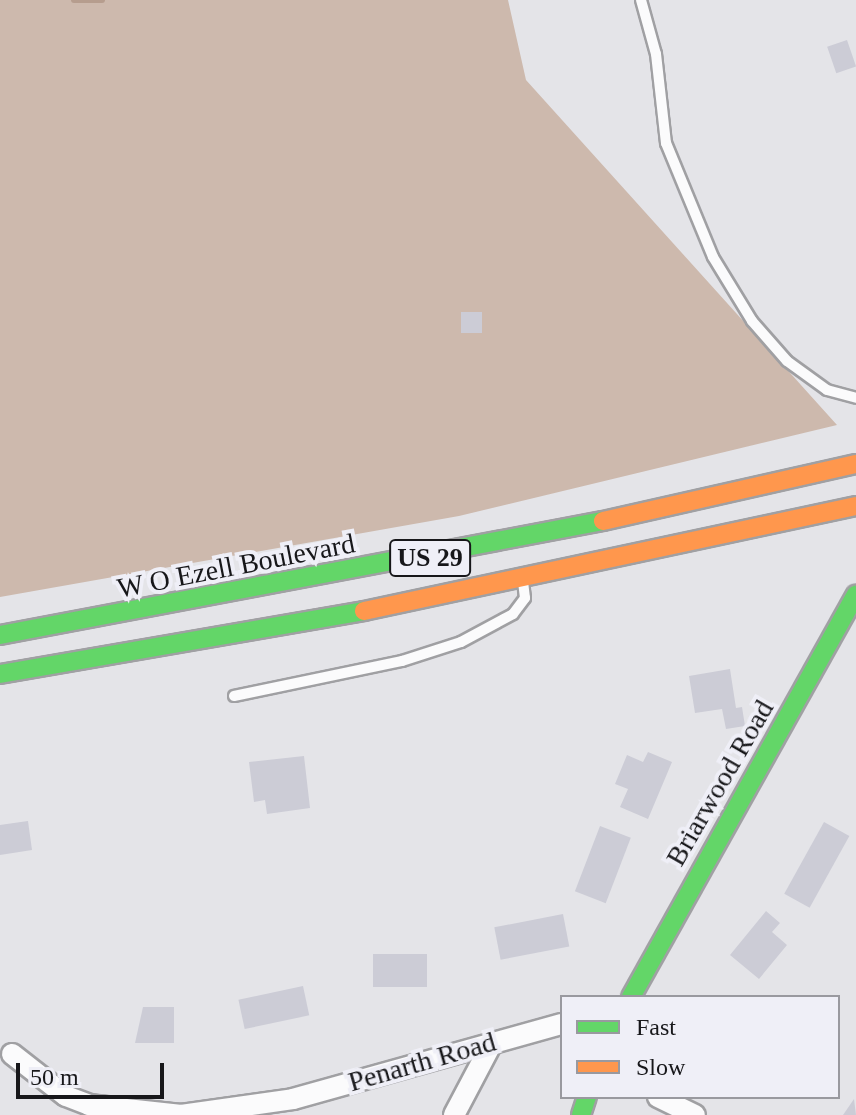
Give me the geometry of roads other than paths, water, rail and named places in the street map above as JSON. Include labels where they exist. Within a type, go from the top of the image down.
[{"type":"main road","name":"W O Ezell Boulevard","points":[[0,635],[520,540],[856,464]]},
{"type":"main road","name":"US 29","points":[[0,674],[185,645],[528,578],[856,506]]},
{"type":"main road","points":[[520,540],[528,578]]},
{"type":"main road","name":"Briarwood Road","points":[[632,995],[856,595]]},
{"type":"street","name":"Penarth Road","points":[[6,1050],[66,1096],[89,1105],[181,1115],[293,1099],[560,1025]]},
{"type":"street","points":[[454,1115],[492,1043]]},
{"type":"street","points":[[662,1099],[695,1115]]},
{"type":"lane","points":[[641,0],[656,54],[666,143],[713,257],[752,321],[787,361],[827,390],[856,398]]},
{"type":"lane","points":[[234,696],[402,661],[461,642],[513,614],[525,598],[528,578]]},
{"type":"waterway","points":[[74,0],[102,0]]}]
